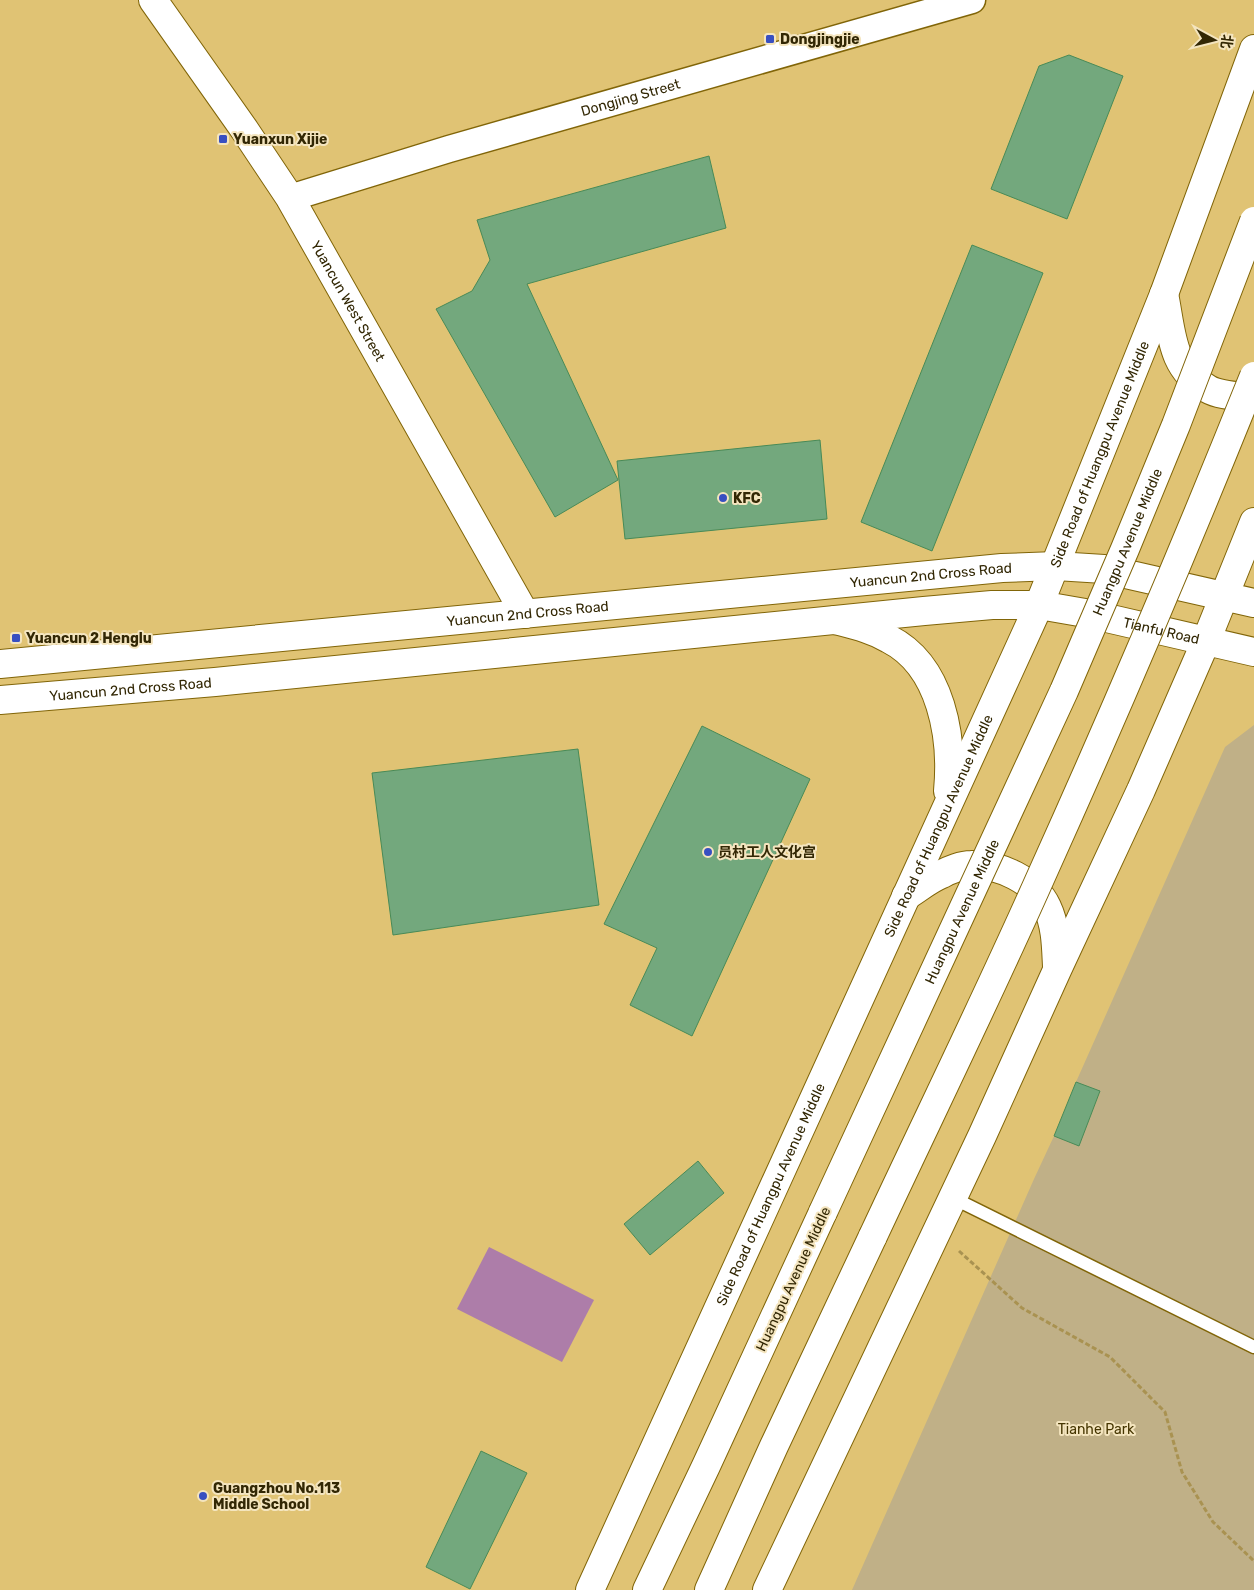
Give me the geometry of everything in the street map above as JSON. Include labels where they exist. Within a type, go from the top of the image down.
[{"type":"main road","name":"Yuancun West Street","points":[[153,0],[290,198],[525,614]]},
{"type":"main road","name":"Side Road of Huangpu Avenue Middle","points":[[590,1590],[1056,566],[1164,294],[1254,49]]},
{"type":"main road","name":"Huangpu Avenue Middle","points":[[647,1590],[824,1212],[1064,691],[1176,425],[1254,221]]},
{"type":"main road","points":[[1164,294],[1175,351],[1185,371],[1209,390],[1231,396],[1254,398]]},
{"type":"main road","points":[[709,1590],[774,1446],[1046,865],[1184,548],[1254,376]]},
{"type":"main road","points":[[767,1590],[953,1198],[1141,790],[1206,641],[1254,522]]},
{"type":"main road","points":[[1056,566],[1104,569],[1254,603]]},
{"type":"main road","name":"Yuancun 2nd Cross Road","points":[[0,664],[1002,568],[1056,566]]},
{"type":"main road","name":"Yuancun 2nd Cross Road","points":[[0,700],[235,680],[992,605],[1039,605]]},
{"type":"main road","name":"Tianfu Road","points":[[1039,605],[1085,613],[1254,652]]},
{"type":"main road","points":[[835,620],[872,630],[891,639],[918,661],[936,694],[947,734],[949,778],[947,806]]},
{"type":"main road","points":[[906,896],[942,873],[970,865],[995,868],[1014,875],[1029,883],[1047,907],[1055,929],[1058,968]]},
{"type":"street","name":"Dongjing Street","points":[[290,198],[458,147],[972,0]]},
{"type":"lane","points":[[953,1198],[1254,1346]]},
{"type":"path","points":[[937,1231],[1022,1308],[1110,1357],[1165,1412],[1182,1472],[1213,1522],[1254,1561]]},
{"type":"green space","name":"Tianhe Park","points":[[1254,725],[1254,1590],[852,1590],[1054,1136],[1079,1145],[1100,1092],[1076,1082],[1225,747]]},
{"type":"shaded area","points":[[489,1247],[594,1300],[562,1362],[457,1309]]},
{"type":"building","points":[[1069,55],[1123,76],[1067,219],[991,189],[1039,66]]},
{"type":"building","points":[[709,156],[726,228],[527,284],[618,480],[555,517],[436,309],[472,291],[490,260],[477,220]]},
{"type":"building","points":[[972,245],[1043,273],[932,551],[861,522]]},
{"type":"building","points":[[820,440],[827,519],[625,539],[617,461]]},
{"type":"building","name":"员村工人文化宫","points":[[702,726],[810,779],[692,1036],[630,1005],[657,948],[604,924]]},
{"type":"building","points":[[578,749],[599,905],[393,935],[372,773]]},
{"type":"building","points":[[1076,1082],[1100,1091],[1079,1146],[1054,1136]]},
{"type":"building","points":[[698,1161],[724,1193],[650,1255],[624,1224]]},
{"type":"building","points":[[481,1451],[527,1473],[470,1589],[426,1567]]},
{"type":"place","name":"Dongjingjie","points":[[770,39]]},
{"type":"place","name":"Yuanxun Xijie","points":[[223,139]]},
{"type":"place","name":"KFC","points":[[723,498]]},
{"type":"place","name":"Yuancun 2 Henglu","points":[[16,638]]},
{"type":"place","name":"员村工人文化宫","points":[[708,852]]},
{"type":"place","name":"Guangzhou No.113 Middle School","points":[[203,1496]]}]
